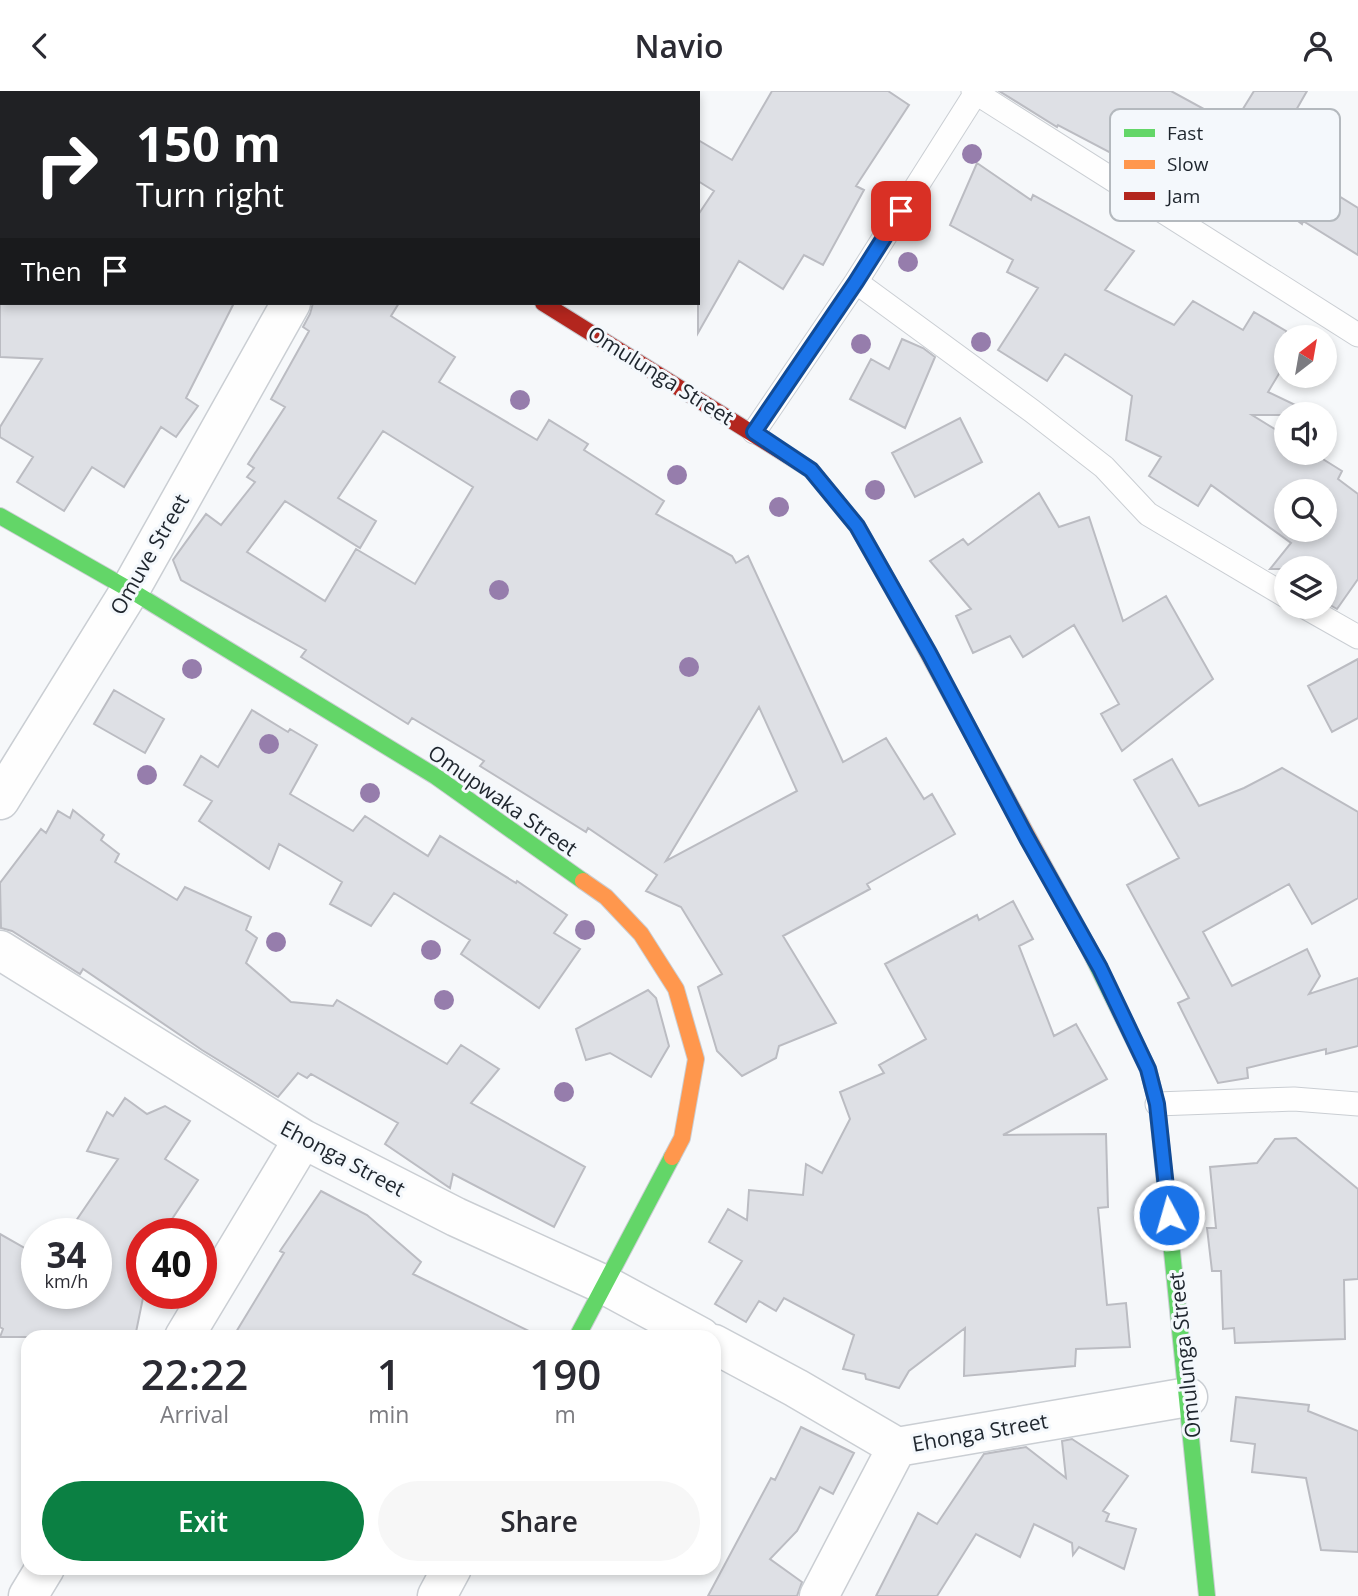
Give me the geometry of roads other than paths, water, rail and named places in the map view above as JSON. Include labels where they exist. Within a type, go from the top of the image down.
[{"type":"street","name":"Omuve Street","points":[[0,800],[130,590],[289,305]]},
{"type":"street","name":"Omulunga Street","points":[[546,305],[811,470],[857,526],[1100,968],[1148,1069],[1157,1104],[1207,1596]]},
{"type":"street","name":"Omupwaka Street","points":[[0,516],[130,590],[435,776],[606,897],[641,934],[676,989],[696,1059],[682,1138],[581,1330]]},
{"type":"street","name":"Ehonga Street","points":[[0,950],[303,1139],[456,1217],[604,1285],[688,1330]]},
{"type":"street","points":[[188,1330],[303,1139]]},
{"type":"street","name":"Ehonga Street","points":[[721,1348],[897,1447],[1188,1397]]},
{"type":"street","points":[[819,1596],[897,1447]]},
{"type":"street","points":[[28,1596],[41,1575]]},
{"type":"street","points":[[437,1596],[448,1575]]},
{"type":"lane","points":[[754,432],[856,282],[975,92],[1110,178]]},
{"type":"lane","points":[[1178,221],[1358,335]]},
{"type":"lane","points":[[856,282],[1104,467],[1148,514],[1274,589]]},
{"type":"lane","points":[[1326,619],[1358,637]]},
{"type":"lane","points":[[1157,1104],[1294,1099],[1358,1104]]}]
